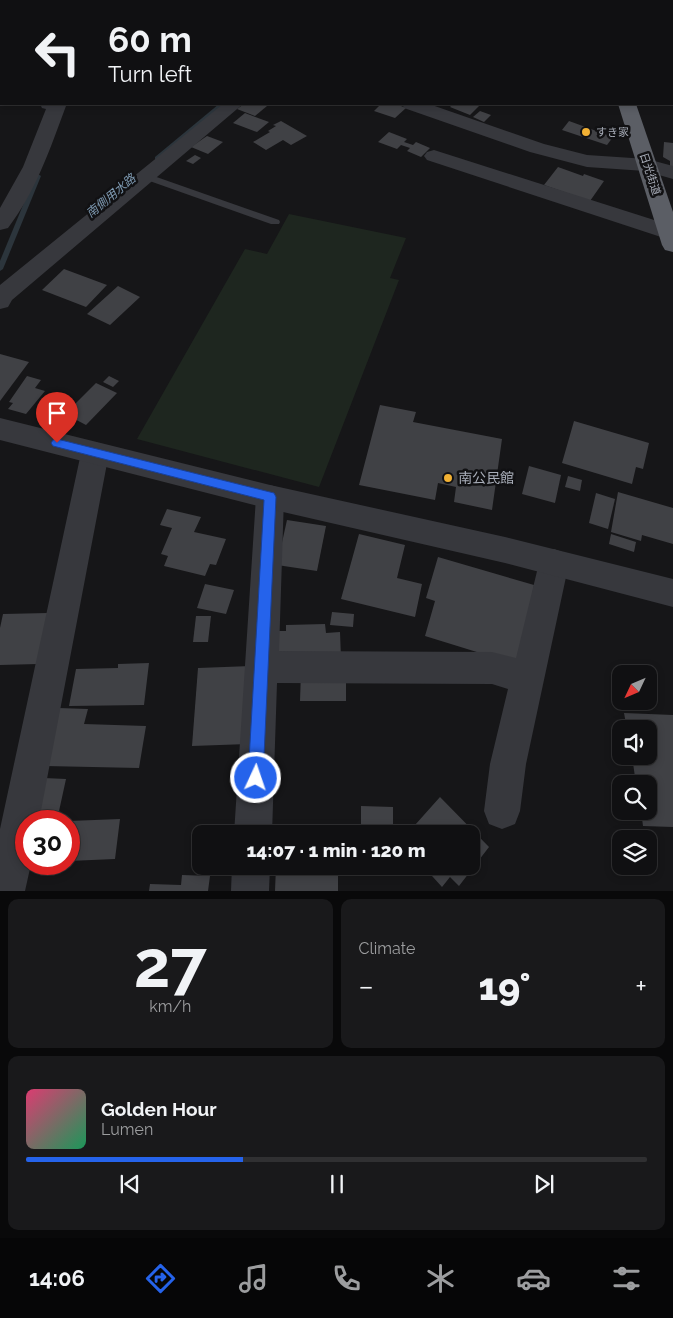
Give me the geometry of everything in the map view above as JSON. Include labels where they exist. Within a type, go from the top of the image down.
[{"type":"highway","name":"日光街道","points":[[628,105],[671,238]]},
{"type":"street","points":[[0,223],[14,207],[23,191],[57,106],[53,105]]},
{"type":"street","points":[[0,301],[3,295],[233,105]]},
{"type":"street","points":[[415,105],[537,148],[587,160],[647,165],[673,173]]},
{"type":"street","points":[[434,156],[671,238]]},
{"type":"street","points":[[0,429],[270,497],[554,563],[673,593]]},
{"type":"street","points":[[6,890],[95,453]]},
{"type":"street","points":[[253,825],[270,497]]},
{"type":"street","points":[[502,811],[508,764],[554,563]]},
{"type":"street","points":[[261,667],[492,668],[509,672],[527,681]]},
{"type":"street","points":[[250,890],[251,875]]},
{"type":"lane","points":[[148,177],[275,222]]},
{"type":"shaded area","points":[[289,214],[406,238],[390,278],[399,280],[319,487],[137,439],[245,249],[267,254]]},
{"type":"building","points":[[243,105],[267,106],[255,116],[237,109]]},
{"type":"building","points":[[380,105],[398,105],[406,108],[395,118],[374,111]]},
{"type":"building","points":[[452,105],[480,105],[470,115],[450,107]]},
{"type":"building","points":[[480,111],[491,115],[484,122],[473,117]]},
{"type":"building","points":[[245,113],[269,122],[257,132],[233,123]]},
{"type":"building","points":[[281,121],[307,136],[291,145],[283,140],[266,150],[253,142],[270,132],[268,131],[276,126],[273,125]]},
{"type":"building","points":[[569,121],[613,137],[607,145],[562,130]]},
{"type":"building","points":[[389,132],[407,139],[404,142],[413,145],[416,142],[430,148],[421,157],[407,151],[410,148],[401,145],[397,149],[378,142]]},
{"type":"building","points":[[207,136],[223,142],[208,154],[191,147]]},
{"type":"building","points":[[664,142],[673,143],[673,169],[670,169],[670,161],[663,157]]},
{"type":"building","points":[[195,155],[201,158],[193,164],[186,161]]},
{"type":"building","points":[[558,167],[604,181],[590,201],[544,185]]},
{"type":"building","points":[[64,269],[107,285],[86,307],[42,290]]},
{"type":"building","points":[[118,286],[140,297],[110,325],[87,314]]},
{"type":"building","points":[[0,354],[29,362],[0,401]]},
{"type":"building","points":[[27,376],[41,380],[35,388],[45,391],[26,414],[8,409],[13,403],[9,402]]},
{"type":"building","points":[[109,376],[119,381],[113,387],[103,382]]},
{"type":"building","points":[[96,383],[117,393],[86,425],[65,414]]},
{"type":"building","points":[[380,405],[416,412],[413,422],[502,439],[492,510],[454,502],[456,487],[438,483],[435,500],[359,485]]},
{"type":"building","points":[[574,421],[649,443],[643,469],[636,467],[632,484],[562,463]]},
{"type":"building","points":[[529,466],[561,475],[555,503],[522,494]]},
{"type":"building","points":[[568,476],[582,480],[580,491],[565,487]]},
{"type":"building","points":[[618,492],[673,508],[673,544],[642,535],[641,541],[611,532]]},
{"type":"building","points":[[596,493],[615,499],[608,529],[589,523]]},
{"type":"building","points":[[167,509],[201,517],[194,532],[226,539],[216,565],[210,564],[205,576],[164,566],[168,556],[161,554],[172,528],[160,525]]},
{"type":"building","points":[[287,520],[326,526],[317,571],[277,565]]},
{"type":"building","points":[[359,534],[405,545],[397,578],[422,584],[415,617],[341,599]]},
{"type":"building","points":[[611,534],[636,542],[634,552],[609,544]]},
{"type":"building","points":[[438,557],[534,585],[519,665],[425,636],[435,601],[426,598]]},
{"type":"building","points":[[205,584],[234,590],[226,614],[197,608]]},
{"type":"building","points":[[332,612],[354,614],[353,627],[330,625]]},
{"type":"building","points":[[48,613],[38,664],[0,665],[0,628],[3,614]]},
{"type":"building","points":[[196,616],[211,616],[208,642],[193,642]]},
{"type":"building","points":[[325,624],[326,633],[340,632],[341,658],[277,661],[277,631],[286,631],[286,625]]},
{"type":"building","points":[[149,663],[144,705],[69,706],[76,669],[118,668],[118,664]]},
{"type":"building","points":[[251,666],[248,744],[192,746],[198,668]]},
{"type":"building","points":[[301,672],[346,672],[346,701],[300,701]]},
{"type":"building","points":[[58,708],[88,709],[84,724],[146,726],[139,768],[45,766]]},
{"type":"building","points":[[624,713],[673,715],[673,827],[643,826],[642,820],[657,820],[657,775],[635,775],[633,765],[657,765],[657,720],[625,720]]},
{"type":"building","points":[[44,778],[66,779],[59,810],[37,810]]},
{"type":"building","points":[[440,797],[467,825],[415,825]]},
{"type":"building","points":[[361,806],[393,807],[393,825],[361,825]]},
{"type":"building","points":[[120,819],[115,859],[80,861],[80,821]]},
{"type":"building","points":[[480,838],[489,847],[480,859]]},
{"type":"building","points":[[182,875],[210,876],[208,891],[149,891],[150,884],[181,885]]},
{"type":"building","points":[[276,875],[338,875],[338,891],[275,891]]},
{"type":"building","points":[[431,875],[467,875],[459,886],[450,877],[442,887]]},
{"type":"waterway","name":"南側用水路","points":[[157,158],[221,105]]},
{"type":"waterway","points":[[0,269],[38,176]]},
{"type":"place","name":"すき家","points":[[586,132]]},
{"type":"place","name":"南公民館","points":[[448,478]]},
{"type":"route","points":[[57,443],[270,497],[256,778]]}]
